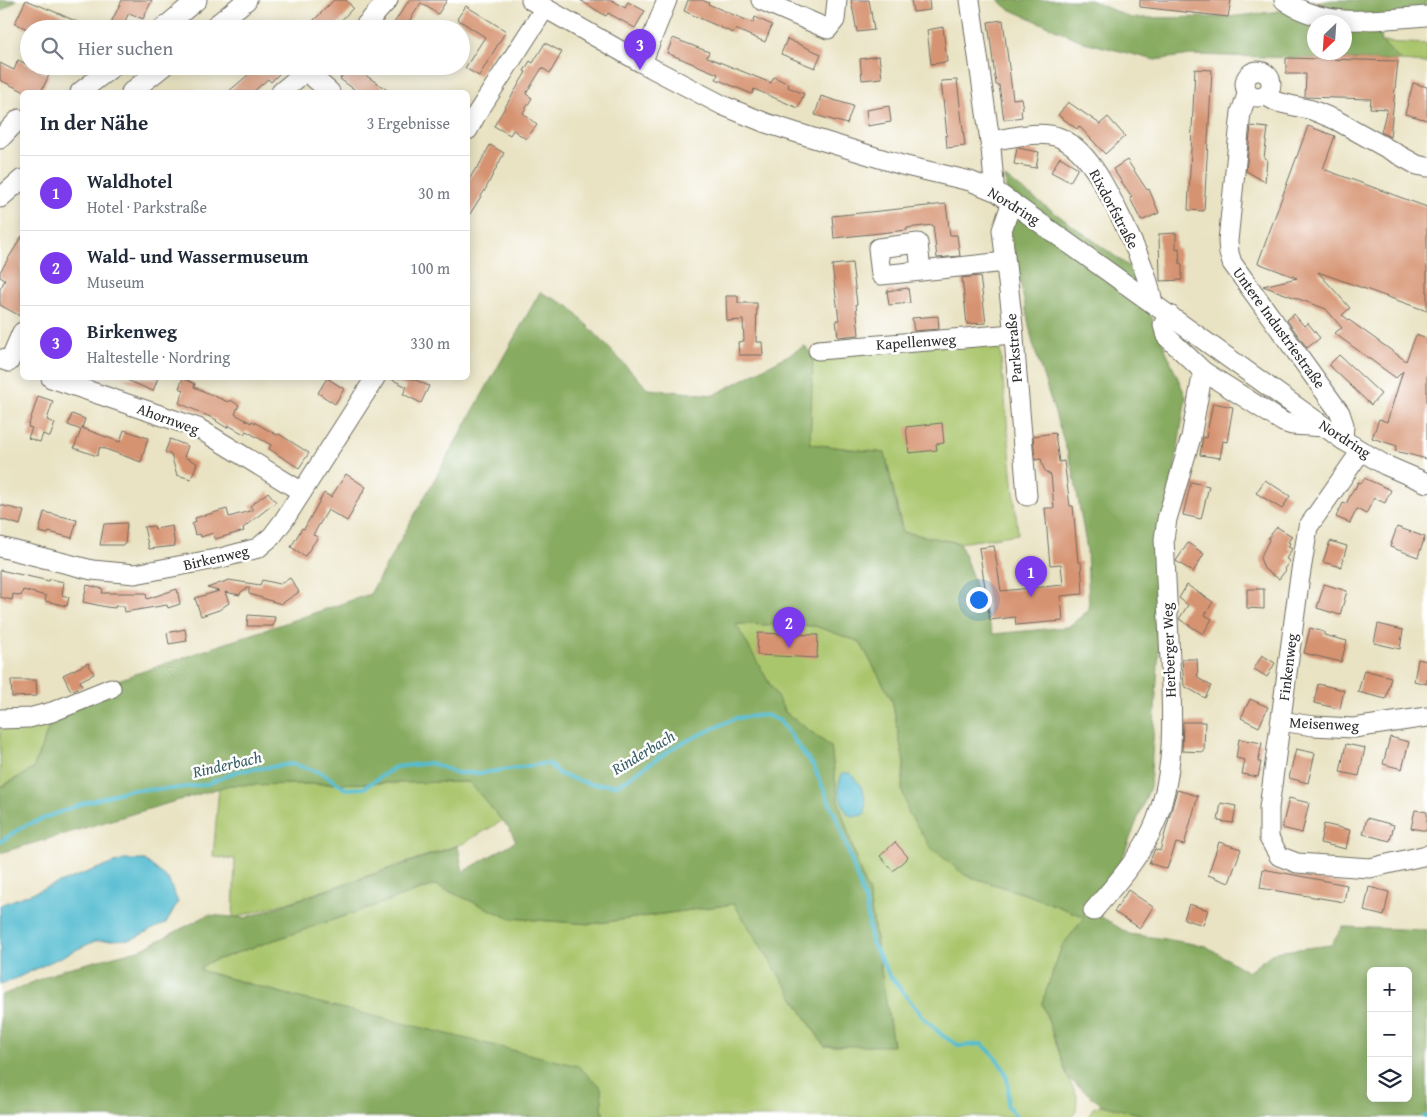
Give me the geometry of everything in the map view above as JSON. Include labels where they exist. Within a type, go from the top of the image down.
[{"type":"street","points":[[173,20],[197,0]]},
{"type":"street","points":[[222,20],[247,0]]},
{"type":"street","points":[[370,20],[388,0]]},
{"type":"street","points":[[642,63],[667,0]]},
{"type":"street","points":[[761,0],[828,29],[835,20],[837,0]]},
{"type":"street","points":[[970,0],[990,141],[994,183],[992,189]]},
{"type":"street","points":[[1284,0],[1297,9],[1325,19],[1347,20],[1427,16]]},
{"type":"street","points":[[470,126],[538,4]]},
{"type":"street","name":"Nordring","points":[[538,4],[642,63],[724,106],[766,123],[902,165],[970,181],[992,189],[1325,428],[1385,465],[1427,483]]},
{"type":"street","points":[[83,90],[102,75]]},
{"type":"street","points":[[134,90],[153,75]]},
{"type":"street","points":[[283,90],[301,75]]},
{"type":"street","points":[[311,75],[328,90]]},
{"type":"street","name":"Untere Industriestraße","points":[[1343,440],[1344,425],[1340,413],[1232,264],[1228,241],[1241,112],[1256,94],[1277,102],[1312,110],[1336,120],[1417,165],[1427,167]]},
{"type":"street","points":[[0,139],[18,119],[20,120]]},
{"type":"street","name":"Rixdorfstraße","points":[[990,141],[1042,134],[1059,137],[1078,150],[1106,186],[1144,267],[1153,303]]},
{"type":"street","points":[[0,198],[20,181]]},
{"type":"street","name":"Parkstraße","points":[[1012,202],[1002,230],[1027,496]]},
{"type":"street","points":[[921,271],[1005,262]]},
{"type":"street","points":[[1170,315],[1163,325],[1166,336],[1203,372],[1283,422],[1292,425],[1325,428]]},
{"type":"street","name":"Kapellenweg","points":[[818,350],[1013,334]]},
{"type":"street","points":[[10,363],[20,337]]},
{"type":"street","name":"Herberger Weg","points":[[1093,911],[1140,850],[1155,822],[1166,787],[1171,744],[1164,539],[1167,520],[1191,437],[1203,372]]},
{"type":"street","name":"Ahornweg","points":[[57,380],[198,428],[302,492]]},
{"type":"street","name":"Birkenweg","points":[[0,547],[92,570],[134,574],[221,558],[258,548],[272,536],[374,380]]},
{"type":"street","name":"Finkenweg","points":[[1361,451],[1308,527],[1269,808],[1269,838],[1279,856],[1297,863],[1370,868],[1427,855]]},
{"type":"street","points":[[0,718],[29,718],[52,712],[112,688]]},
{"type":"street","name":"Meisenweg","points":[[1281,721],[1313,726],[1354,728],[1427,717]]},
{"type":"green space","points":[[0,0],[17,0],[0,12]]},
{"type":"green space","points":[[998,0],[1090,0],[1131,18],[1228,17],[1273,12],[1332,0],[1427,0],[1427,23],[1379,25],[1382,42],[1401,61],[1352,60],[1352,15],[1307,15],[1307,58],[1191,55],[1155,60],[1084,42],[1009,9]]},
{"type":"green space","points":[[1382,42],[1427,44],[1427,63],[1401,61]]},
{"type":"green space","points":[[1005,177],[1130,267],[1186,397],[1168,511],[1150,787],[1100,916],[1129,934],[1206,946],[1248,972],[1274,952],[1331,945],[1343,927],[1427,930],[1427,1117],[1141,1117],[1140,1114],[1102,1105],[1068,1078],[1042,1003],[1062,946],[1085,917],[1031,896],[965,875],[931,848],[908,812],[902,789],[904,763],[892,700],[860,642],[815,626],[736,624],[786,713],[831,747],[838,800],[863,881],[868,890],[893,1046],[824,1046],[734,904],[591,924],[509,918],[435,885],[207,963],[199,970],[300,998],[578,1066],[601,1087],[603,1117],[0,1117],[0,996],[64,969],[142,949],[208,915],[245,918],[458,846],[463,872],[516,841],[509,828],[469,782],[230,785],[0,853],[0,788],[33,769],[58,704],[109,683],[370,594],[540,292],[569,306],[648,389],[714,395],[805,346],[813,357],[810,444],[885,453],[902,532],[960,543],[993,634],[1068,627],[1089,610],[1087,550],[1073,470],[1033,344],[1011,238]]},
{"type":"green space","points":[[999,339],[1018,534],[960,543],[903,532],[885,453],[810,444],[813,357]]},
{"type":"green space","points":[[735,624],[815,626],[860,642],[892,700],[904,763],[902,789],[965,875],[1031,896],[1085,917],[1062,946],[1042,1003],[1068,1078],[1077,1096],[1076,1111],[1072,1117],[603,1117],[601,1087],[199,970],[207,963],[435,885],[509,918],[591,924],[734,904],[824,1046],[893,1045],[868,890],[863,881],[838,800],[831,747],[786,713]]},
{"type":"green space","points":[[0,722],[50,724],[33,769],[0,787]]},
{"type":"green space","points":[[470,782],[502,821],[464,843],[293,901],[233,918],[235,859],[213,857],[219,787],[230,785]]},
{"type":"green space","points":[[1102,1105],[1140,1114],[1141,1117],[1088,1117],[1093,1108]]},
{"type":"water","points":[[842,773],[850,773],[861,787],[865,801],[865,814],[855,817],[848,814],[839,794]]},
{"type":"water","points":[[124,860],[145,860],[168,879],[178,902],[166,923],[132,939],[95,941],[4,984],[0,984],[0,905]]},
{"type":"building","points":[[26,0],[73,20],[20,20],[20,26],[15,23]]},
{"type":"building","points":[[122,0],[152,0],[143,19],[129,13],[126,20],[112,20]]},
{"type":"building","points":[[334,0],[346,0],[353,8],[342,20],[314,20]]},
{"type":"building","points":[[409,0],[447,0],[438,14],[421,3],[410,20],[396,20]]},
{"type":"building","points":[[580,0],[612,0],[625,8],[628,2],[645,11],[635,28],[608,13],[606,16]]},
{"type":"building","points":[[688,0],[702,0],[753,23],[755,17],[772,25],[765,42],[735,29],[733,33],[684,11]]},
{"type":"building","points":[[851,0],[869,0],[874,30],[857,32]]},
{"type":"building","points":[[911,0],[929,0],[930,10],[913,12]]},
{"type":"building","points":[[1140,0],[1231,0],[1228,17],[1140,7]]},
{"type":"building","points":[[466,6],[506,31],[479,76],[470,71],[470,60],[485,37],[470,27],[470,20],[457,19]]},
{"type":"building","points":[[1003,20],[1013,99],[1021,98],[1023,109],[1021,110],[1022,117],[1004,120],[999,85],[996,85],[988,22]]},
{"type":"building","points":[[943,27],[947,62],[931,64],[927,30]]},
{"type":"building","points":[[673,38],[709,52],[707,57],[771,83],[774,77],[789,84],[788,87],[804,94],[798,108],[754,89],[752,94],[716,79],[718,74],[667,53]]},
{"type":"building","points":[[787,39],[821,54],[815,68],[781,54]]},
{"type":"building","points":[[545,43],[562,52],[550,73],[542,68],[526,94],[532,98],[523,113],[537,125],[526,139],[513,130],[510,135],[494,126],[526,72],[524,71],[530,61],[533,63]]},
{"type":"building","points":[[879,56],[882,78],[862,80],[860,59]]},
{"type":"building","points":[[1286,58],[1398,61],[1390,137],[1381,132],[1387,109],[1370,108],[1371,99],[1305,97],[1306,74],[1286,74]]},
{"type":"building","points":[[18,60],[20,61],[20,75],[49,75],[42,90],[21,90],[0,80],[0,63],[14,70]]},
{"type":"building","points":[[1195,69],[1212,70],[1204,211],[1188,210]]},
{"type":"building","points":[[248,75],[278,75],[271,82],[268,79],[255,90],[230,90]]},
{"type":"building","points":[[343,75],[365,75],[387,90],[355,90],[340,79]]},
{"type":"building","points":[[957,80],[965,146],[947,148],[941,81]]},
{"type":"building","points":[[1413,83],[1427,87],[1427,120],[1405,114]]},
{"type":"building","points":[[821,96],[853,106],[847,124],[815,115]]},
{"type":"building","points":[[1068,102],[1100,124],[1108,117],[1125,136],[1105,154],[1079,126],[1077,129],[1058,115]]},
{"type":"building","points":[[889,106],[891,122],[868,126],[866,110]]},
{"type":"building","points":[[1251,126],[1268,128],[1264,158],[1267,159],[1265,182],[1246,171]]},
{"type":"building","points":[[1308,126],[1335,136],[1323,169],[1427,207],[1427,311],[1318,272],[1350,308],[1342,315],[1406,361],[1416,335],[1427,339],[1427,459],[1395,451],[1397,446],[1372,438],[1379,419],[1387,422],[1403,371],[1396,378],[1334,333],[1342,328],[1326,309],[1263,286],[1297,278],[1258,263]]},
{"type":"building","points":[[490,145],[504,153],[470,214],[470,178]]},
{"type":"building","points":[[1017,148],[1039,152],[1036,168],[1014,164]]},
{"type":"building","points":[[1060,157],[1078,168],[1070,182],[1051,172]]},
{"type":"building","points":[[1127,160],[1147,190],[1149,189],[1159,213],[1141,221],[1130,198],[1132,197],[1113,169]]},
{"type":"building","points":[[946,204],[950,235],[957,235],[960,256],[937,258],[933,225],[907,228],[907,230],[834,238],[832,216]]},
{"type":"building","points":[[1176,233],[1176,249],[1179,248],[1180,264],[1182,264],[1182,280],[1160,281],[1159,234]]},
{"type":"building","points":[[20,239],[20,316],[0,305],[0,289],[5,280],[0,277],[0,272]]},
{"type":"building","points":[[852,263],[859,335],[838,337],[836,320],[839,320],[832,265]]},
{"type":"building","points":[[980,276],[986,323],[967,324],[962,278]]},
{"type":"building","points":[[908,288],[910,303],[889,305],[887,291]]},
{"type":"building","points":[[726,296],[738,296],[738,303],[757,303],[756,342],[762,342],[763,355],[739,355],[738,342],[744,341],[743,320],[727,321]]},
{"type":"building","points":[[1294,314],[1304,326],[1308,323],[1320,338],[1307,348],[1287,320]]},
{"type":"building","points":[[938,316],[939,329],[914,331],[912,318]]},
{"type":"building","points":[[1339,355],[1381,394],[1371,405],[1329,365]]},
{"type":"building","points":[[127,380],[157,380],[153,391]]},
{"type":"building","points":[[182,380],[187,380],[195,384],[194,387],[228,402],[230,400],[239,405],[235,414],[277,435],[279,434],[309,453],[299,468],[269,449],[271,445],[246,431],[244,434],[228,425],[227,428],[217,420],[179,403],[184,390],[179,388]]},
{"type":"building","points":[[326,380],[330,380],[344,389],[335,404],[318,393]]},
{"type":"building","points":[[393,380],[416,380],[429,386],[421,403],[403,394],[407,387]]},
{"type":"building","points":[[38,396],[53,401],[47,420],[55,423],[50,437],[43,434],[40,442],[28,438],[32,428],[28,427]]},
{"type":"building","points":[[1213,403],[1233,407],[1227,442],[1223,441],[1220,458],[1200,455],[1203,437],[1206,438]]},
{"type":"building","points":[[72,414],[85,419],[82,428],[120,442],[124,430],[148,438],[141,462],[100,447],[97,456],[74,448],[81,430],[68,425]]},
{"type":"building","points":[[942,423],[944,443],[936,444],[937,450],[909,453],[906,427]]},
{"type":"building","points":[[1055,433],[1059,462],[1064,461],[1070,506],[1073,506],[1078,562],[1081,562],[1083,594],[1061,596],[1063,621],[1016,625],[1015,617],[990,620],[979,548],[994,546],[1001,591],[1063,585],[1061,564],[1050,565],[1045,508],[1054,508],[1051,475],[1044,469],[1041,459],[1035,460],[1033,436]]},
{"type":"building","points":[[170,439],[188,446],[184,457],[197,463],[191,479],[177,475],[171,455],[165,452]]},
{"type":"building","points":[[346,474],[366,487],[347,521],[328,510],[313,535],[318,537],[305,556],[291,547],[302,528],[304,529],[324,493],[331,497]]},
{"type":"building","points":[[1364,478],[1391,490],[1385,503],[1374,498],[1366,514],[1357,509],[1350,523],[1336,517],[1343,503],[1346,504],[1358,482],[1362,483]]},
{"type":"building","points":[[1265,480],[1290,496],[1282,509],[1256,493]]},
{"type":"building","points":[[1191,482],[1209,486],[1201,519],[1183,515]]},
{"type":"building","points":[[268,492],[276,502],[243,528],[244,531],[215,539],[213,533],[201,537],[200,534],[195,535],[192,524],[196,522],[195,518],[227,509],[229,517],[253,510],[250,506]]},
{"type":"building","points":[[0,505],[24,511],[20,525],[0,519]]},
{"type":"building","points":[[44,512],[77,520],[72,538],[49,532],[48,534],[39,532]]},
{"type":"building","points":[[127,523],[125,545],[100,545],[104,524]]},
{"type":"building","points":[[154,526],[155,529],[172,526],[175,546],[149,549],[144,527]]},
{"type":"building","points":[[1277,527],[1292,536],[1288,542],[1290,543],[1288,547],[1292,549],[1286,559],[1290,561],[1279,579],[1264,569],[1260,558],[1269,540],[1268,538]]},
{"type":"building","points":[[1397,527],[1425,537],[1418,557],[1390,547]]},
{"type":"building","points":[[1330,541],[1347,546],[1341,567],[1323,562]]},
{"type":"building","points":[[1188,543],[1204,554],[1193,572],[1176,561]]},
{"type":"building","points":[[0,570],[49,581],[50,579],[64,582],[62,595],[69,597],[67,606],[45,601],[46,596],[23,590],[21,596],[13,594],[12,600],[0,597]]},
{"type":"building","points":[[290,578],[299,592],[281,604],[249,594],[249,587],[241,592],[240,595],[225,592],[229,603],[219,610],[201,616],[195,598],[219,591],[207,588],[229,580],[260,585],[262,580],[280,584]]},
{"type":"building","points":[[1324,584],[1347,591],[1340,615],[1317,608]]},
{"type":"building","points":[[87,585],[103,589],[102,593],[146,593],[147,599],[177,589],[180,604],[168,608],[167,605],[125,612],[124,606],[115,606],[115,608],[83,602]]},
{"type":"building","points":[[1187,585],[1213,602],[1205,615],[1212,619],[1203,634],[1179,619],[1188,605],[1179,598]]},
{"type":"building","points":[[1247,589],[1264,589],[1264,609],[1247,608]]},
{"type":"building","points":[[248,615],[275,617],[273,626],[247,626]]},
{"type":"building","points":[[1378,624],[1403,630],[1400,649],[1374,643]]},
{"type":"building","points":[[1310,628],[1324,632],[1324,635],[1347,641],[1341,662],[1304,653]]},
{"type":"building","points":[[185,629],[187,641],[169,644],[167,633]]},
{"type":"building","points":[[758,633],[818,635],[817,658],[757,655]]},
{"type":"building","points":[[1262,655],[1275,663],[1267,677],[1254,669]]},
{"type":"building","points":[[1182,659],[1197,659],[1198,678],[1211,686],[1205,698],[1184,686]]},
{"type":"building","points":[[1418,659],[1427,661],[1427,684],[1414,681]]},
{"type":"building","points":[[88,663],[94,674],[80,681],[82,686],[71,691],[63,675]]},
{"type":"building","points":[[1364,670],[1391,677],[1386,699],[1358,692]]},
{"type":"building","points":[[11,680],[36,680],[37,696],[12,697]]},
{"type":"building","points":[[1318,684],[1344,690],[1340,709],[1314,703]]},
{"type":"building","points":[[1250,699],[1268,707],[1259,727],[1241,718]]},
{"type":"building","points":[[1183,722],[1205,722],[1204,752],[1182,751]]},
{"type":"building","points":[[1390,737],[1409,742],[1402,769],[1383,764]]},
{"type":"building","points":[[1239,739],[1262,743],[1258,762],[1261,762],[1258,777],[1242,774],[1245,760],[1236,758]]},
{"type":"building","points":[[1346,744],[1365,748],[1359,776],[1340,772]]},
{"type":"building","points":[[1296,749],[1315,753],[1308,783],[1289,778]]},
{"type":"building","points":[[1177,790],[1198,796],[1184,845],[1176,843],[1167,869],[1149,863],[1155,849],[1160,851]]},
{"type":"building","points":[[1289,798],[1309,803],[1302,833],[1282,828]]},
{"type":"building","points":[[1221,803],[1236,806],[1233,823],[1218,821]]},
{"type":"building","points":[[1415,810],[1427,812],[1427,831],[1411,828]]},
{"type":"building","points":[[1367,818],[1394,825],[1390,841],[1363,834]]},
{"type":"building","points":[[1324,824],[1350,830],[1346,849],[1320,843]]},
{"type":"building","points":[[895,842],[908,857],[893,871],[880,856]]},
{"type":"building","points":[[1219,842],[1241,849],[1229,883],[1208,875]]},
{"type":"building","points":[[1263,869],[1347,885],[1344,902],[1260,888]]},
{"type":"building","points":[[1369,887],[1389,892],[1384,916],[1364,911]]},
{"type":"building","points":[[1128,890],[1153,907],[1140,928],[1114,912]]},
{"type":"building","points":[[1189,904],[1208,910],[1203,925],[1184,919]]},
{"type":"waterway","name":"Rinderbach","points":[[0,842],[24,826],[81,804],[128,790],[171,789],[207,784],[238,771],[293,764],[322,773],[346,789],[364,788],[395,767],[431,763],[457,773],[483,773],[548,763],[559,774],[590,784],[618,785],[676,746],[736,718],[766,715],[780,721],[814,767],[839,824],[866,904],[871,940],[888,973],[922,1016],[943,1036],[960,1046],[982,1044],[995,1057],[1007,1078],[1007,1105],[1017,1117]]},
{"type":"place","name":"Birkenweg","points":[[640,70]]},
{"type":"place","name":"Waldhotel","points":[[1031,597]]},
{"type":"place","name":"Wald- und Wassermuseum","points":[[789,648]]}]
